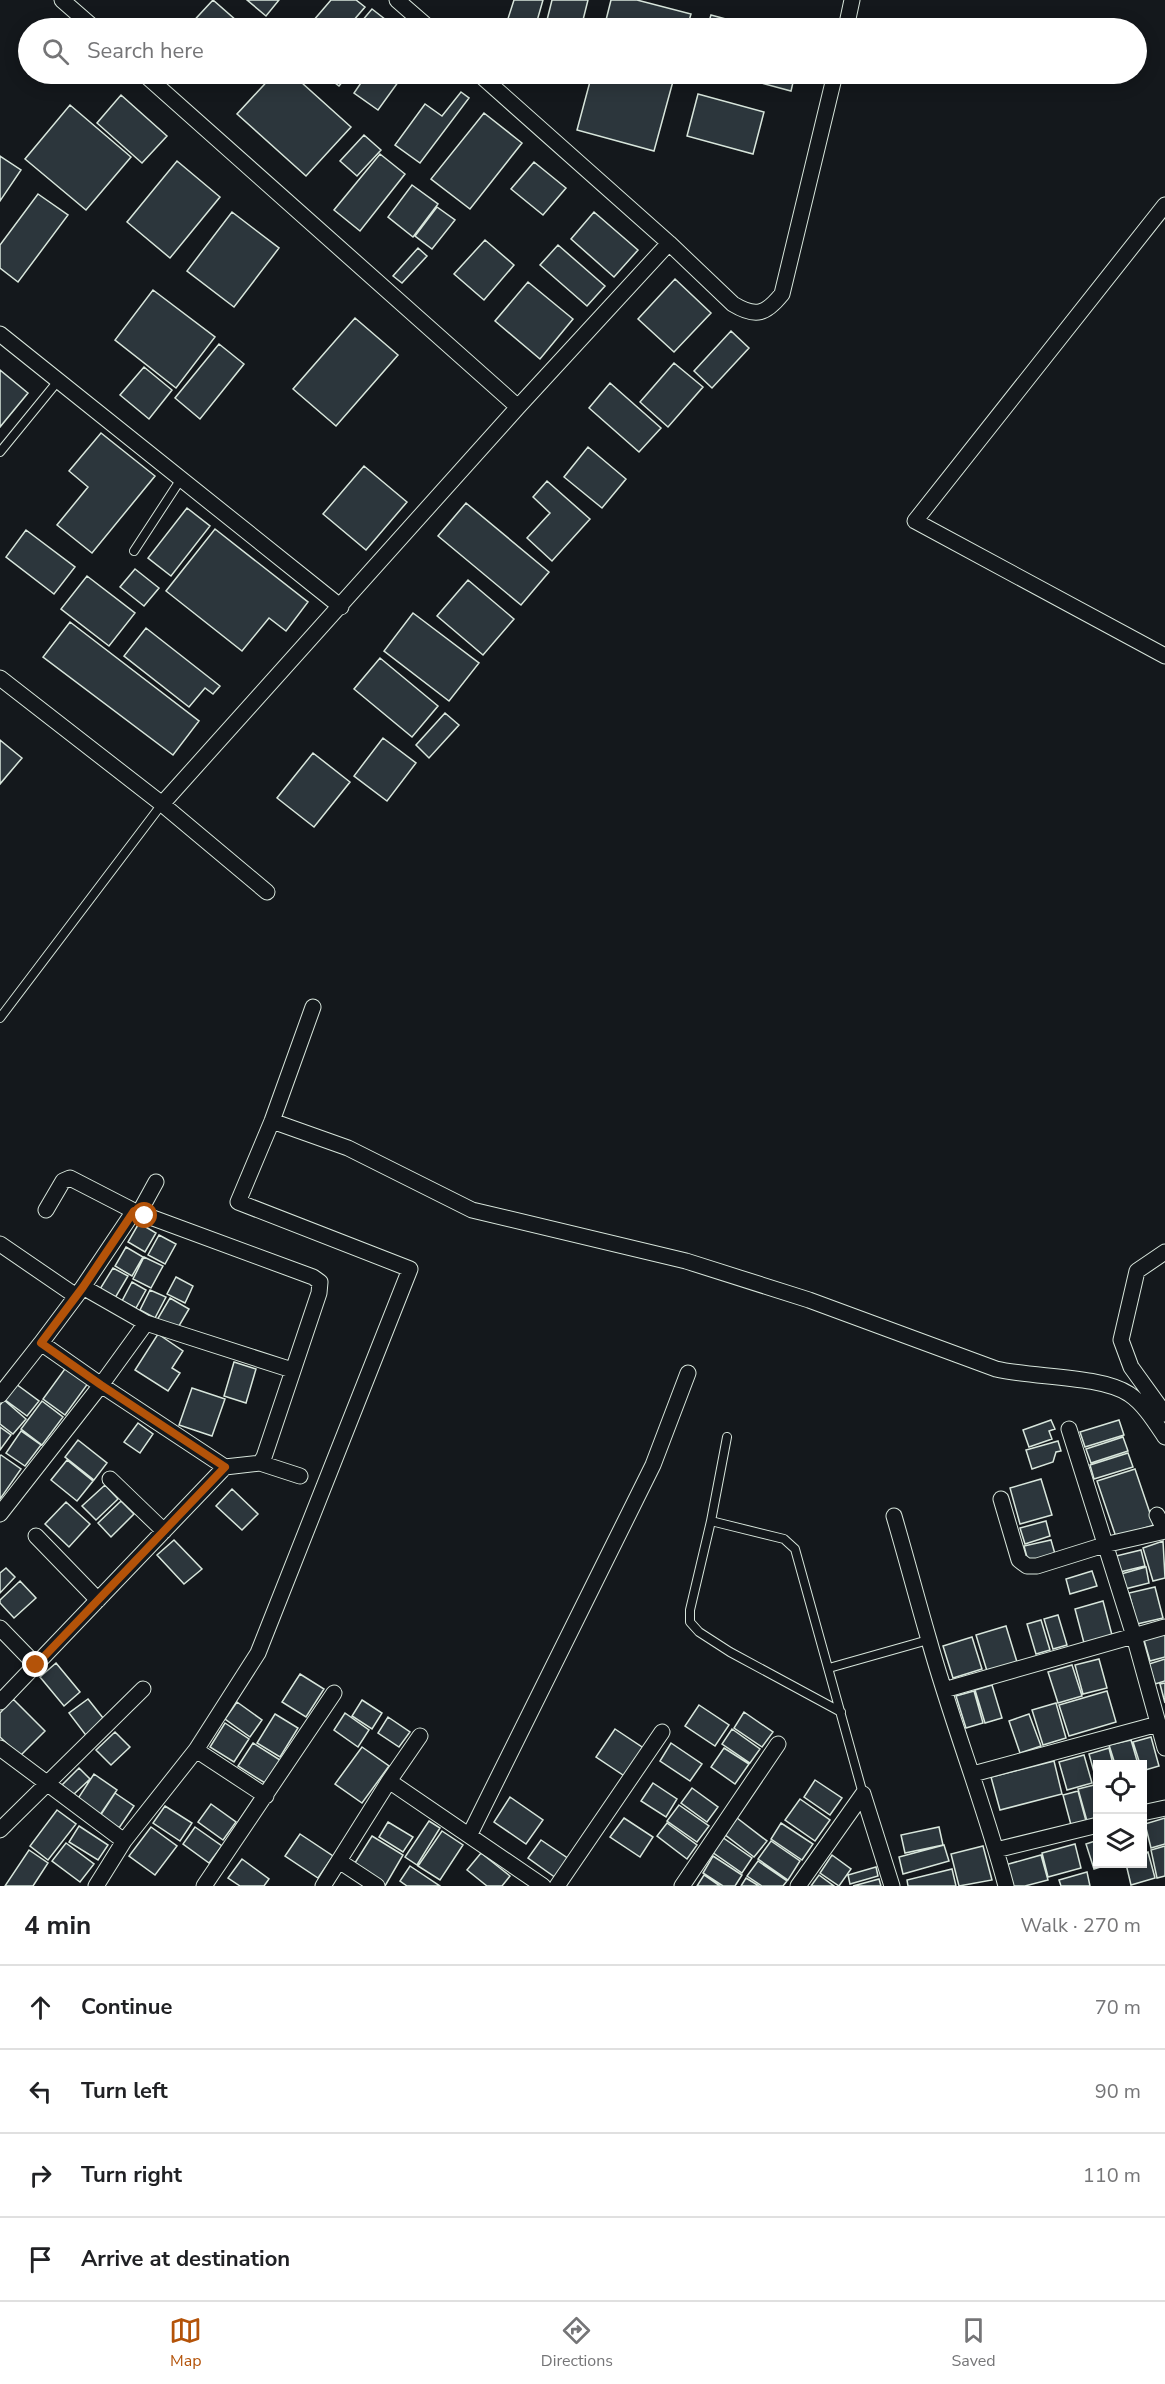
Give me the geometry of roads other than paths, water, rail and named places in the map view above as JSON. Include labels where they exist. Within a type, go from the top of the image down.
[{"type":"street","points":[[62,0],[82,18]]},
{"type":"street","points":[[397,0],[418,18]]},
{"type":"street","points":[[848,18],[852,0]]},
{"type":"street","points":[[155,84],[518,406]]},
{"type":"street","points":[[490,84],[669,243],[733,304],[746,312],[758,313],[771,308],[782,294],[833,84]]},
{"type":"street","points":[[1165,205],[915,521],[1165,656]]},
{"type":"street","points":[[162,804],[518,406],[669,243]]},
{"type":"street","points":[[0,334],[341,606]]},
{"type":"street","points":[[0,678],[162,804],[267,892]]},
{"type":"street","points":[[96,1886],[124,1841],[196,1750],[258,1653],[410,1269],[238,1202],[272,1121],[313,1007]]},
{"type":"street","points":[[272,1121],[348,1148],[452,1200],[495,1217],[686,1261],[809,1300],[996,1369],[1113,1386],[1131,1395],[1149,1414],[1165,1437]]},
{"type":"street","points":[[46,1210],[63,1182],[70,1178],[137,1212],[313,1277],[320,1282],[319,1293],[264,1457],[260,1463]]},
{"type":"street","points":[[0,1395],[137,1212],[156,1182]]},
{"type":"street","points":[[0,1244],[79,1291],[146,1323],[292,1370]]},
{"type":"street","points":[[1165,1252],[1137,1271],[1121,1340],[1131,1367],[1165,1414]]},
{"type":"street","points":[[0,1514],[101,1385],[146,1323]]},
{"type":"street","points":[[41,1343],[225,1467]]},
{"type":"street","points":[[470,1834],[653,1465],[688,1373]]},
{"type":"street","points":[[1069,1429],[1134,1636],[1165,1748]]},
{"type":"street","points":[[0,1702],[225,1467],[260,1463],[300,1476]]},
{"type":"street","points":[[110,1479],[164,1531]]},
{"type":"street","points":[[1001,1499],[1019,1560],[1027,1566],[1037,1566],[1104,1545],[1165,1530],[1157,1515]]},
{"type":"street","points":[[894,1516],[928,1640],[973,1774],[1006,1886]]},
{"type":"street","points":[[36,1536],[98,1600]]},
{"type":"street","points":[[944,1690],[1165,1627]]},
{"type":"street","points":[[0,1628],[36,1665]]},
{"type":"street","points":[[0,1830],[143,1689]]},
{"type":"street","points":[[204,1886],[334,1693]]},
{"type":"street","points":[[973,1774],[1158,1724]]},
{"type":"street","points":[[557,1886],[662,1732]]},
{"type":"street","points":[[323,1886],[420,1736]]},
{"type":"street","points":[[682,1886],[778,1744]]},
{"type":"street","points":[[0,1748],[124,1841]]},
{"type":"street","points":[[196,1750],[266,1797]]},
{"type":"street","points":[[389,1781],[470,1834],[543,1886]]},
{"type":"street","points":[[798,1886],[863,1794]]},
{"type":"street","points":[[863,1794],[892,1886]]},
{"type":"street","points":[[1147,1812],[1165,1808]]},
{"type":"street","points":[[996,1850],[1093,1826]]},
{"type":"street","points":[[339,1861],[377,1886]]},
{"type":"lane","points":[[0,452],[58,381]]},
{"type":"lane","points":[[134,551],[181,479]]},
{"type":"lane","points":[[0,1018],[162,804]]},
{"type":"lane","points":[[728,1437],[690,1610],[690,1622],[699,1632],[730,1652],[841,1712]]},
{"type":"lane","points":[[711,1521],[784,1539],[795,1549],[863,1794]]},
{"type":"lane","points":[[829,1668],[928,1640]]}]
